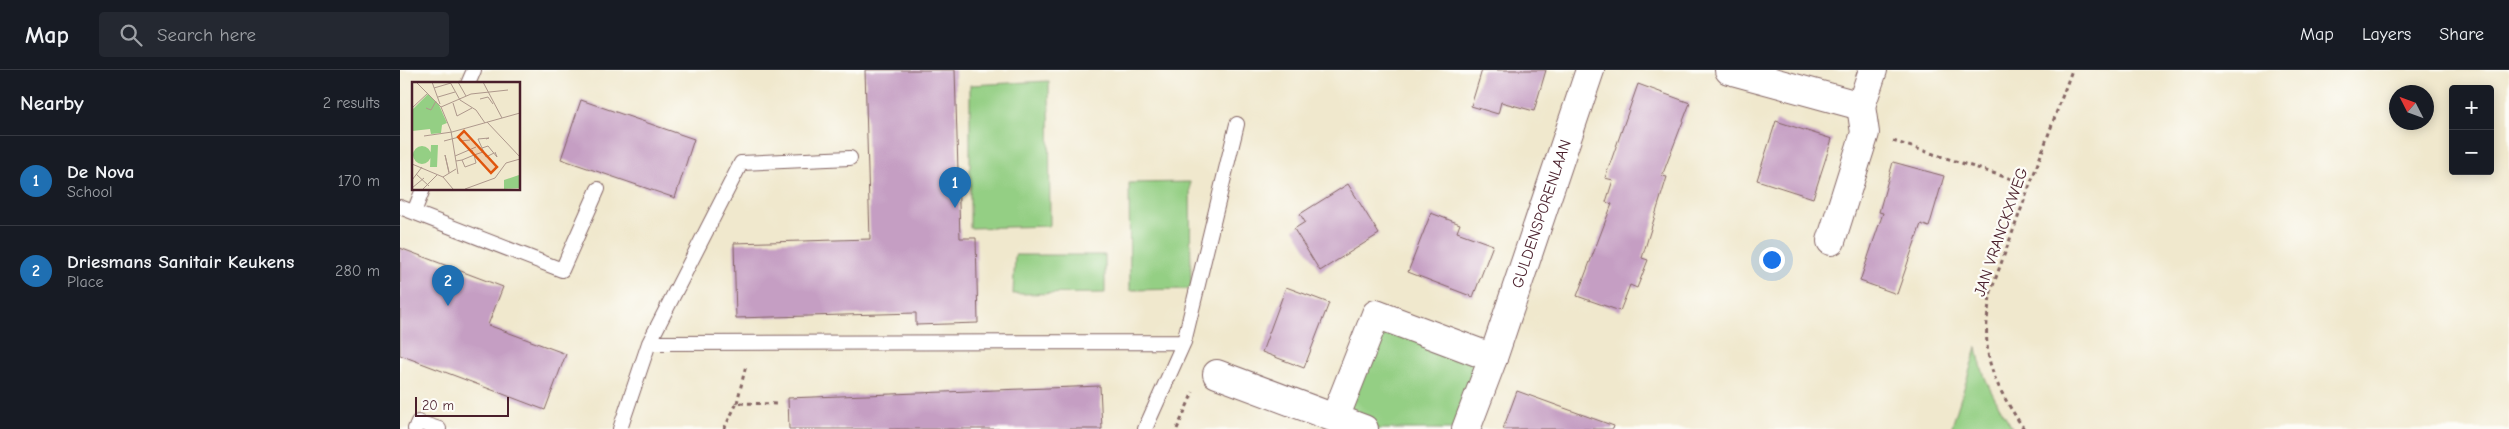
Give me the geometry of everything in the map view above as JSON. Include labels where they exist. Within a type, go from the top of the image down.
[{"type":"street","name":"GULDENSPORENLAAN","points":[[1466,429],[1493,358],[1590,70]]},
{"type":"street","points":[[1729,70],[1861,106]]},
{"type":"street","points":[[1831,241],[1865,133],[1861,106],[1873,70]]},
{"type":"street","points":[[1335,418],[1376,314],[1493,358]]},
{"type":"street","points":[[1217,374],[1364,429]]},
{"type":"lane","points":[[469,82],[474,70]]},
{"type":"lane","points":[[1145,429],[1184,342],[1237,124]]},
{"type":"lane","points":[[620,429],[649,344],[741,163],[850,158]]},
{"type":"lane","points":[[400,207],[562,270],[598,189]]},
{"type":"lane","points":[[414,212],[424,190]]},
{"type":"lane","points":[[649,344],[1184,342]]},
{"type":"lane","points":[[416,429],[418,422],[439,429]]},
{"type":"path","name":"JAN VRANCKXWEG","points":[[2024,429],[1992,375],[1986,346],[1986,321],[1991,291],[2072,70]]},
{"type":"path","points":[[1865,133],[2030,185]]},
{"type":"path","points":[[724,429],[737,403],[751,343]]},
{"type":"path","points":[[1177,429],[1196,386],[1204,375],[1217,374]]},
{"type":"path","points":[[737,403],[779,404]]},
{"type":"green space","points":[[1049,81],[1050,226],[970,228],[970,85]]},
{"type":"green space","points":[[1190,182],[1191,289],[1130,290],[1129,183]]},
{"type":"green space","points":[[1015,255],[1105,255],[1105,293],[1013,294]]},
{"type":"green space","points":[[1376,314],[1493,358],[1466,429],[1364,429],[1335,418]]},
{"type":"green space","points":[[1977,347],[1986,380],[2013,429],[1951,429]]},
{"type":"building","points":[[865,70],[955,70],[960,238],[976,238],[978,323],[916,325],[916,313],[736,318],[734,243],[870,239]]},
{"type":"building","points":[[1482,70],[1546,70],[1534,111],[1501,102],[1498,114],[1471,106]]},
{"type":"building","points":[[1638,84],[1690,103],[1662,176],[1667,177],[1642,258],[1648,260],[1637,288],[1630,285],[1620,311],[1577,296],[1612,204],[1606,202],[1613,180],[1605,178]]},
{"type":"building","points":[[581,100],[694,139],[675,198],[561,159]]},
{"type":"building","points":[[1776,121],[1832,139],[1813,198],[1757,180]]},
{"type":"building","points":[[1893,162],[1944,176],[1929,227],[1921,224],[1897,294],[1860,281],[1883,213],[1879,212]]},
{"type":"building","points":[[1348,184],[1379,234],[1320,271],[1294,229],[1305,222],[1300,214]]},
{"type":"building","points":[[1431,213],[1460,224],[1457,232],[1493,245],[1473,297],[1408,272]]},
{"type":"building","points":[[400,248],[503,287],[488,325],[566,354],[545,410],[400,355]]},
{"type":"building","points":[[1286,287],[1329,303],[1304,368],[1262,352]]},
{"type":"building","points":[[1100,386],[1102,429],[789,429],[788,398]]},
{"type":"building","points":[[1517,391],[1614,426],[1613,429],[1503,429]]},
{"type":"place","name":"De Nova","points":[[955,208]]},
{"type":"place","name":"Driesmans Sanitair Keukens","points":[[448,306]]}]
